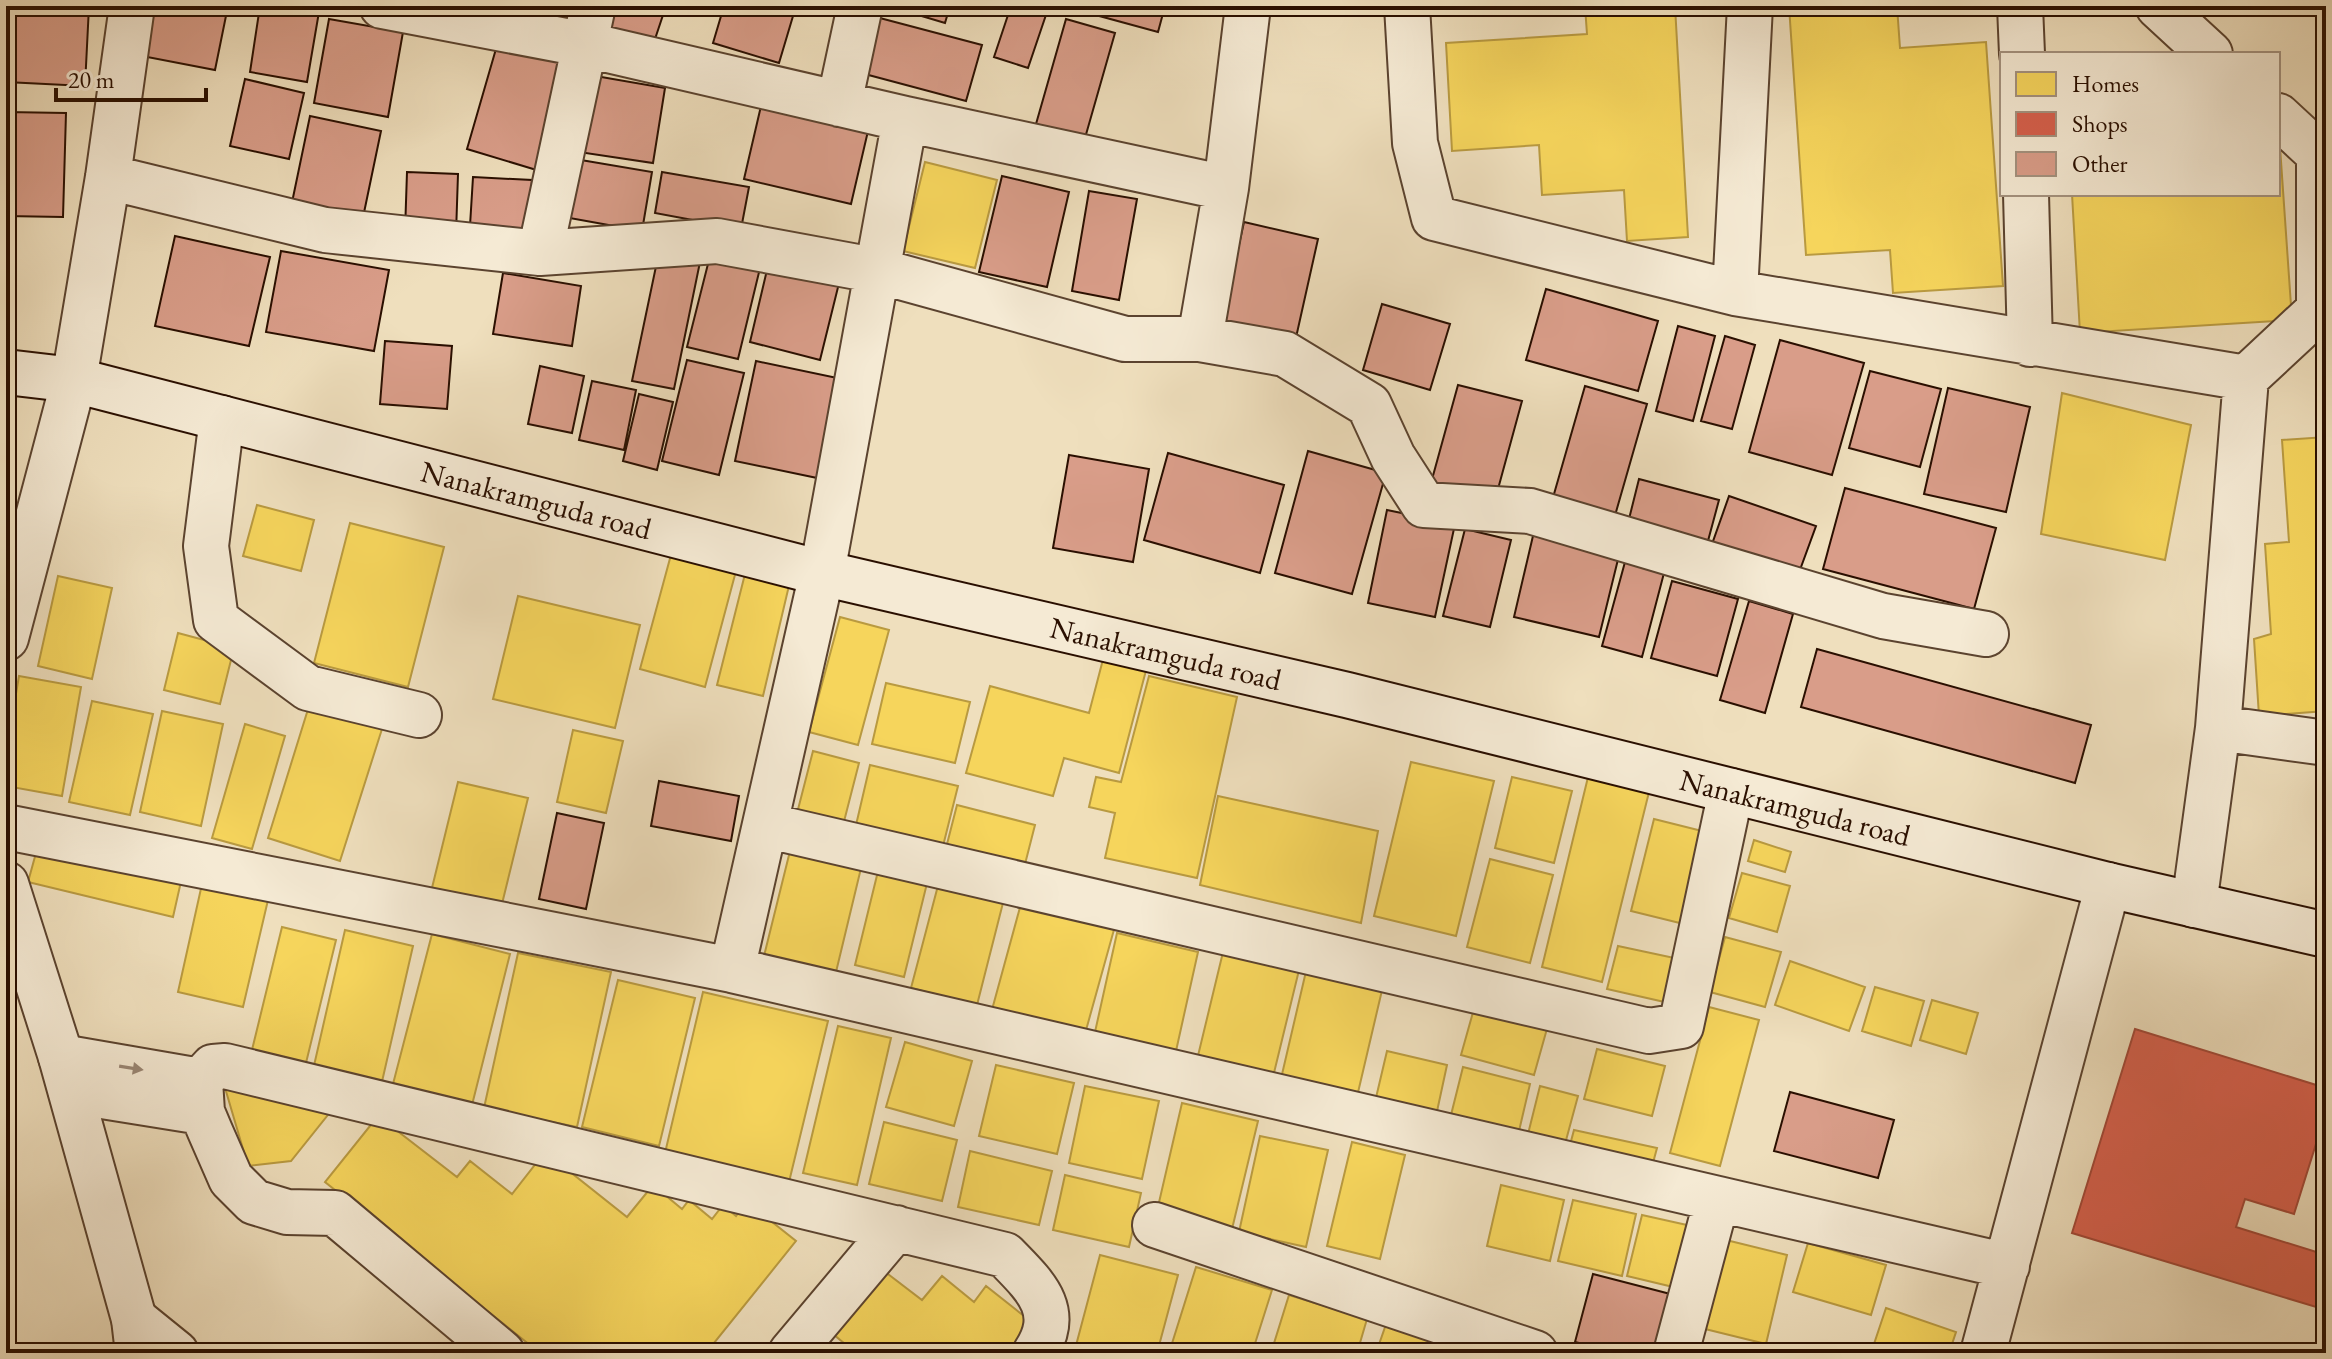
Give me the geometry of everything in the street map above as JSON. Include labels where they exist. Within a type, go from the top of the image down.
[{"type":"street","points":[[6,638],[74,380],[108,177],[132,6]]},
{"type":"street","points":[[382,6],[590,26],[839,104],[1226,188]]},
{"type":"street","points":[[839,104],[860,6]]},
{"type":"street","points":[[1200,339],[1226,188],[1248,6]]},
{"type":"street","points":[[1407,6],[1415,143],[1434,218],[1735,293],[2246,378]]},
{"type":"street","points":[[1735,293],[1750,6]]},
{"type":"street","points":[[2020,6],[2022,52]]},
{"type":"street","points":[[2158,6],[2208,52]]},
{"type":"street","points":[[540,253],[590,26]]},
{"type":"street","points":[[2194,905],[2218,728],[2246,378],[2323,310],[2319,154],[2280,118]]},
{"type":"street","points":[[732,970],[822,573],[905,119]]},
{"type":"street","points":[[108,177],[325,230],[540,253],[717,241],[879,271],[1125,339],[1200,339],[1285,354],[1369,405],[1393,457],[1424,505],[1530,511],[1883,616],[1986,634]]},
{"type":"street","points":[[2026,196],[2030,344]]},
{"type":"street","name":"Nanakramguda road","points":[[6,372],[74,380],[822,573],[1347,695],[2108,885],[2326,935]]},
{"type":"street","points":[[222,418],[206,546],[216,620],[308,688],[419,715]]},
{"type":"street","points":[[2218,728],[2326,743]]},
{"type":"street","points":[[765,825],[1649,1031],[1681,1026],[1731,791]]},
{"type":"street","points":[[6,827],[732,970],[2007,1266]]},
{"type":"street","points":[[6,884],[66,1074],[136,1336],[176,1353]]},
{"type":"street","points":[[1983,1353],[2108,885]]},
{"type":"street","points":[[502,1353],[335,1213],[287,1212],[254,1202],[231,1179],[201,1097],[213,1067],[225,1066],[1005,1255],[1031,1282],[1048,1311],[1043,1340],[1035,1353]]},
{"type":"street","points":[[66,1074],[201,1097]]},
{"type":"street","points":[[1676,1353],[1717,1199]]},
{"type":"street","points":[[1155,1225],[1535,1353]]},
{"type":"street","points":[[791,1353],[896,1228]]},
{"type":"building: Homes","points":[[1585,6],[1675,6],[1688,237],[1627,241],[1624,190],[1542,195],[1539,145],[1452,151],[1446,43],[1587,34]]},
{"type":"building: Homes","points":[[1789,6],[1897,6],[1900,48],[1986,42],[2003,286],[1893,293],[1890,250],[1806,255]]},
{"type":"building: Homes","points":[[2280,147],[2292,320],[2080,333],[2072,196],[2280,196]]},
{"type":"building: Homes","points":[[925,162],[997,180],[975,268],[903,251]]},
{"type":"building: Homes","points":[[2062,393],[2191,425],[2165,560],[2041,534]]},
{"type":"building: Homes","points":[[2326,437],[2326,711],[2259,716],[2254,639],[2271,634],[2265,544],[2289,542],[2282,440]]},
{"type":"building: Homes","points":[[257,505],[314,520],[301,571],[243,556]]},
{"type":"building: Homes","points":[[350,523],[444,547],[408,687],[314,663]]},
{"type":"building: Homes","points":[[675,540],[740,556],[705,687],[640,669]]},
{"type":"building: Homes","points":[[747,566],[791,577],[763,696],[717,685]]},
{"type":"building: Homes","points":[[58,576],[112,588],[92,679],[38,666]]},
{"type":"building: Homes","points":[[518,596],[640,625],[615,728],[493,699]]},
{"type":"building: Homes","points":[[840,617],[889,630],[858,745],[809,732]]},
{"type":"building: Homes","points":[[178,633],[234,648],[220,704],[164,690]]},
{"type":"building: Homes","points":[[1106,648],[1149,659],[1119,773],[1064,758],[1053,796],[966,773],[990,686],[1089,713]]},
{"type":"building: Homes","points":[[19,676],[81,687],[62,796],[6,786],[6,752]]},
{"type":"building: Homes","points":[[1149,676],[1237,697],[1197,878],[1105,858],[1115,813],[1089,807],[1096,777],[1121,782]]},
{"type":"building: Homes","points":[[886,683],[970,702],[955,763],[872,744]]},
{"type":"building: Homes","points":[[92,701],[153,714],[130,815],[69,802]]},
{"type":"building: Homes","points":[[309,706],[382,729],[340,861],[268,838]]},
{"type":"building: Homes","points":[[162,711],[223,724],[201,826],[140,812]]},
{"type":"building: Homes","points":[[245,724],[285,736],[252,849],[212,838]]},
{"type":"building: Homes","points":[[573,730],[623,741],[606,813],[557,802]]},
{"type":"building: Homes","points":[[813,751],[859,763],[840,837],[794,825]]},
{"type":"building: Homes","points":[[1411,762],[1494,781],[1456,936],[1374,916]]},
{"type":"building: Homes","points":[[870,765],[958,786],[940,858],[853,838]]},
{"type":"building: Homes","points":[[1589,773],[1650,788],[1602,982],[1542,967]]},
{"type":"building: Homes","points":[[1512,777],[1572,791],[1554,863],[1495,848]]},
{"type":"building: Homes","points":[[458,782],[528,798],[500,912],[430,896]]},
{"type":"building: Homes","points":[[1218,796],[1378,831],[1361,923],[1200,885]]},
{"type":"building: Homes","points":[[957,805],[1035,825],[1024,868],[946,848]]},
{"type":"building: Homes","points":[[1654,819],[1718,835],[1696,927],[1631,911]]},
{"type":"building: Homes","points":[[1754,840],[1791,852],[1785,872],[1748,861]]},
{"type":"building: Homes","points":[[39,842],[182,877],[173,917],[28,882]]},
{"type":"building: Homes","points":[[791,847],[862,864],[836,972],[764,956]]},
{"type":"building: Homes","points":[[881,859],[930,871],[904,977],[855,965]]},
{"type":"building: Homes","points":[[1490,859],[1553,875],[1530,963],[1467,947]]},
{"type":"building: Homes","points":[[1742,873],[1790,886],[1777,932],[1729,918]]},
{"type":"building: Homes","points":[[940,878],[1005,895],[977,1005],[911,988]]},
{"type":"building: Homes","points":[[202,884],[268,900],[243,1007],[178,992]]},
{"type":"building: Homes","points":[[1022,900],[1115,926],[1083,1041],[990,1017]]},
{"type":"building: Homes","points":[[282,927],[336,940],[305,1067],[251,1054]]},
{"type":"building: Homes","points":[[345,930],[413,946],[381,1086],[313,1070]]},
{"type":"building: Homes","points":[[1117,933],[1198,952],[1174,1060],[1093,1041]]},
{"type":"building: Homes","points":[[432,934],[510,954],[472,1105],[393,1084]]},
{"type":"building: Homes","points":[[1725,937],[1781,952],[1765,1007],[1710,992]]},
{"type":"building: Homes","points":[[1618,946],[1679,959],[1669,1003],[1607,989]]},
{"type":"building: Homes","points":[[1224,948],[1300,966],[1272,1081],[1196,1064]]},
{"type":"building: Homes","points":[[518,953],[611,972],[577,1127],[484,1108]]},
{"type":"building: Homes","points":[[1790,961],[1865,987],[1849,1031],[1775,1005]]},
{"type":"building: Homes","points":[[1307,967],[1383,986],[1356,1101],[1280,1083]]},
{"type":"building: Homes","points":[[618,980],[695,998],[659,1146],[582,1127]]},
{"type":"building: Homes","points":[[1875,987],[1924,1001],[1911,1046],[1862,1031]]},
{"type":"building: Homes","points":[[703,992],[828,1021],[789,1182],[665,1153]]},
{"type":"building: Homes","points":[[1477,998],[1550,1018],[1534,1075],[1461,1055]]},
{"type":"building: Homes","points":[[1932,1000],[1978,1013],[1966,1054],[1920,1040]]},
{"type":"building: Homes","points":[[1709,1007],[1759,1020],[1720,1166],[1670,1153]]},
{"type":"building: Homes","points":[[838,1026],[891,1038],[857,1185],[803,1173]]},
{"type":"building: Homes","points":[[905,1042],[972,1061],[954,1126],[886,1107]]},
{"type":"building: Homes","points":[[1597,1049],[1665,1066],[1652,1116],[1584,1099]]},
{"type":"building: Homes","points":[[1387,1051],[1447,1065],[1436,1116],[1375,1102]]},
{"type":"building: Homes","points":[[996,1065],[1074,1083],[1057,1154],[979,1136]]},
{"type":"building: Homes","points":[[1463,1067],[1530,1084],[1519,1131],[1451,1115]]},
{"type":"building: Homes","points":[[223,1081],[331,1111],[291,1161],[248,1166]]},
{"type":"building: Homes","points":[[1085,1086],[1159,1101],[1142,1179],[1069,1163]]},
{"type":"building: Homes","points":[[1540,1086],[1578,1096],[1565,1144],[1528,1134]]},
{"type":"building: Homes","points":[[1182,1103],[1258,1121],[1232,1229],[1157,1211]]},
{"type":"building: Homes","points":[[378,1116],[457,1177],[470,1161],[512,1194],[545,1152],[627,1217],[653,1185],[682,1209],[689,1200],[712,1219],[723,1205],[736,1216],[747,1202],[796,1241],[706,1353],[540,1353],[325,1182]]},
{"type":"building: Homes","points":[[884,1122],[957,1140],[942,1201],[869,1184]]},
{"type":"building: Homes","points":[[1574,1130],[1657,1148],[1650,1174],[1567,1156]]},
{"type":"building: Homes","points":[[1260,1136],[1328,1150],[1306,1247],[1239,1232]]},
{"type":"building: Homes","points":[[1352,1142],[1405,1155],[1380,1259],[1327,1246]]},
{"type":"building: Homes","points":[[970,1151],[1052,1171],[1039,1225],[958,1207]]},
{"type":"building: Homes","points":[[1065,1175],[1141,1193],[1129,1247],[1053,1230]]},
{"type":"building: Homes","points":[[1501,1185],[1564,1200],[1550,1261],[1487,1246]]},
{"type":"building: Homes","points":[[1573,1200],[1636,1214],[1622,1276],[1558,1261]]},
{"type":"building: Homes","points":[[1642,1215],[1705,1229],[1690,1291],[1627,1276]]},
{"type":"building: Homes","points":[[1726,1240],[1787,1255],[1766,1344],[1705,1329]]},
{"type":"building: Homes","points":[[1808,1243],[1886,1265],[1871,1315],[1793,1292]]},
{"type":"building: Homes","points":[[1100,1255],[1178,1275],[1157,1353],[1074,1353]]},
{"type":"building: Homes","points":[[1196,1267],[1272,1290],[1252,1353],[1169,1353]]},
{"type":"building: Homes","points":[[884,1271],[922,1300],[942,1276],[974,1302],[986,1286],[1034,1324],[1011,1353],[856,1353],[833,1334]]},
{"type":"building: Homes","points":[[1289,1295],[1367,1319],[1357,1353],[1271,1353]]},
{"type":"building: Homes","points":[[1886,1308],[1956,1332],[1949,1353],[1871,1353]]},
{"type":"building: Homes","points":[[1391,1310],[1522,1353],[1376,1353]]},
{"type":"building: Shops","points":[[2135,1029],[2326,1088],[2326,1112],[2294,1214],[2245,1199],[2236,1227],[2326,1255],[2326,1310],[2072,1233]]},
{"type":"building: Other","points":[[6,6],[89,6],[85,86],[6,82]]},
{"type":"building: Other","points":[[152,6],[228,6],[215,70],[142,56]]},
{"type":"building: Other","points":[[260,6],[320,6],[307,82],[250,72]]},
{"type":"building: Other","points":[[612,6],[666,6],[653,45],[604,28]]},
{"type":"building: Other","points":[[724,6],[796,6],[779,63],[713,43]]},
{"type":"building: Other","points":[[888,6],[950,6],[945,23]]},
{"type":"building: Other","points":[[1011,6],[1049,6],[1028,68],[994,57]]},
{"type":"building: Other","points":[[1071,6],[1165,6],[1158,32]]},
{"type":"building: Other","points":[[876,17],[982,45],[966,101],[861,73]]},
{"type":"building: Other","points":[[329,19],[403,32],[388,117],[314,103]]},
{"type":"building: Other","points":[[1066,19],[1115,33],[1085,138],[1036,124]]},
{"type":"building: Other","points":[[500,35],[576,58],[543,172],[467,149]]},
{"type":"building: Other","points":[[584,74],[665,88],[653,163],[572,151]]},
{"type":"building: Other","points":[[245,79],[304,93],[289,159],[230,146]]},
{"type":"building: Other","points":[[761,106],[868,131],[851,204],[744,179]]},
{"type":"building: Other","points":[[6,112],[66,113],[63,217],[6,216]]},
{"type":"building: Other","points":[[310,116],[381,131],[361,227],[290,212]]},
{"type":"building: Other","points":[[575,159],[652,172],[642,231],[564,217]]},
{"type":"building: Other","points":[[407,172],[458,174],[456,234],[405,232]]},
{"type":"building: Other","points":[[662,172],[749,187],[741,229],[655,213]]},
{"type":"building: Other","points":[[1002,176],[1069,192],[1047,287],[979,272]]},
{"type":"building: Other","points":[[473,177],[532,180],[528,246],[469,242]]},
{"type":"building: Other","points":[[1089,191],[1137,199],[1119,300],[1072,291]]},
{"type":"building: Other","points":[[1244,222],[1318,239],[1295,342],[1221,326]]},
{"type":"building: Other","points":[[175,236],[270,257],[249,346],[155,326]]},
{"type":"building: Other","points":[[281,251],[389,270],[374,351],[266,332]]},
{"type":"building: Other","points":[[659,252],[700,262],[674,389],[632,381]]},
{"type":"building: Other","points":[[711,252],[761,264],[738,359],[687,347]]},
{"type":"building: Other","points":[[771,253],[842,271],[820,360],[750,342]]},
{"type":"building: Other","points":[[503,273],[581,286],[572,346],[493,334]]},
{"type":"building: Other","points":[[1546,289],[1658,321],[1638,391],[1526,360]]},
{"type":"building: Other","points":[[1382,304],[1450,324],[1430,390],[1363,370]]},
{"type":"building: Other","points":[[1678,326],[1715,336],[1693,421],[1656,411]]},
{"type":"building: Other","points":[[1725,336],[1755,345],[1732,429],[1701,421]]},
{"type":"building: Other","points":[[1780,340],[1864,363],[1832,475],[1749,452]]},
{"type":"building: Other","points":[[385,341],[452,346],[447,409],[380,404]]},
{"type":"building: Other","points":[[687,360],[744,373],[719,475],[662,461]]},
{"type":"building: Other","points":[[756,361],[842,379],[822,479],[735,461]]},
{"type":"building: Other","points":[[540,366],[584,376],[572,433],[528,424]]},
{"type":"building: Other","points":[[1870,371],[1941,389],[1920,467],[1849,448]]},
{"type":"building: Other","points":[[592,381],[636,390],[624,450],[579,440]]},
{"type":"building: Other","points":[[1458,385],[1522,401],[1495,500],[1431,483]]},
{"type":"building: Other","points":[[1585,386],[1647,404],[1614,519],[1552,501]]},
{"type":"building: Other","points":[[1948,388],[2030,407],[2006,512],[1924,494]]},
{"type":"building: Other","points":[[639,394],[673,402],[657,470],[623,461]]},
{"type":"building: Other","points":[[1308,451],[1386,473],[1352,594],[1275,573]]},
{"type":"building: Other","points":[[1168,453],[1284,485],[1260,573],[1144,540]]},
{"type":"building: Other","points":[[1069,455],[1149,469],[1133,562],[1053,548]]},
{"type":"building: Other","points":[[1639,479],[1719,500],[1705,552],[1626,531]]},
{"type":"building: Other","points":[[1845,488],[1996,528],[1974,609],[1823,569]]},
{"type":"building: Other","points":[[1729,496],[1816,526],[1797,578],[1711,547]]},
{"type":"building: Other","points":[[1387,510],[1455,524],[1435,617],[1368,603]]},
{"type":"building: Other","points":[[1536,523],[1622,543],[1599,637],[1514,617]]},
{"type":"building: Other","points":[[1465,529],[1511,540],[1490,627],[1443,616]]},
{"type":"building: Other","points":[[1625,562],[1664,573],[1642,657],[1602,646]]},
{"type":"building: Other","points":[[1672,581],[1738,599],[1717,676],[1651,658]]},
{"type":"building: Other","points":[[1749,601],[1793,614],[1765,713],[1720,700]]},
{"type":"building: Other","points":[[1817,649],[2091,725],[2075,783],[1801,707]]},
{"type":"building: Other","points":[[659,781],[739,796],[731,841],[651,826]]},
{"type":"building: Other","points":[[557,813],[604,823],[586,909],[539,899]]},
{"type":"building: Other","points":[[1790,1092],[1894,1120],[1878,1178],[1774,1151]]},
{"type":"building: Other","points":[[1593,1274],[1682,1297],[1668,1353],[1619,1353],[1575,1342]]}]
